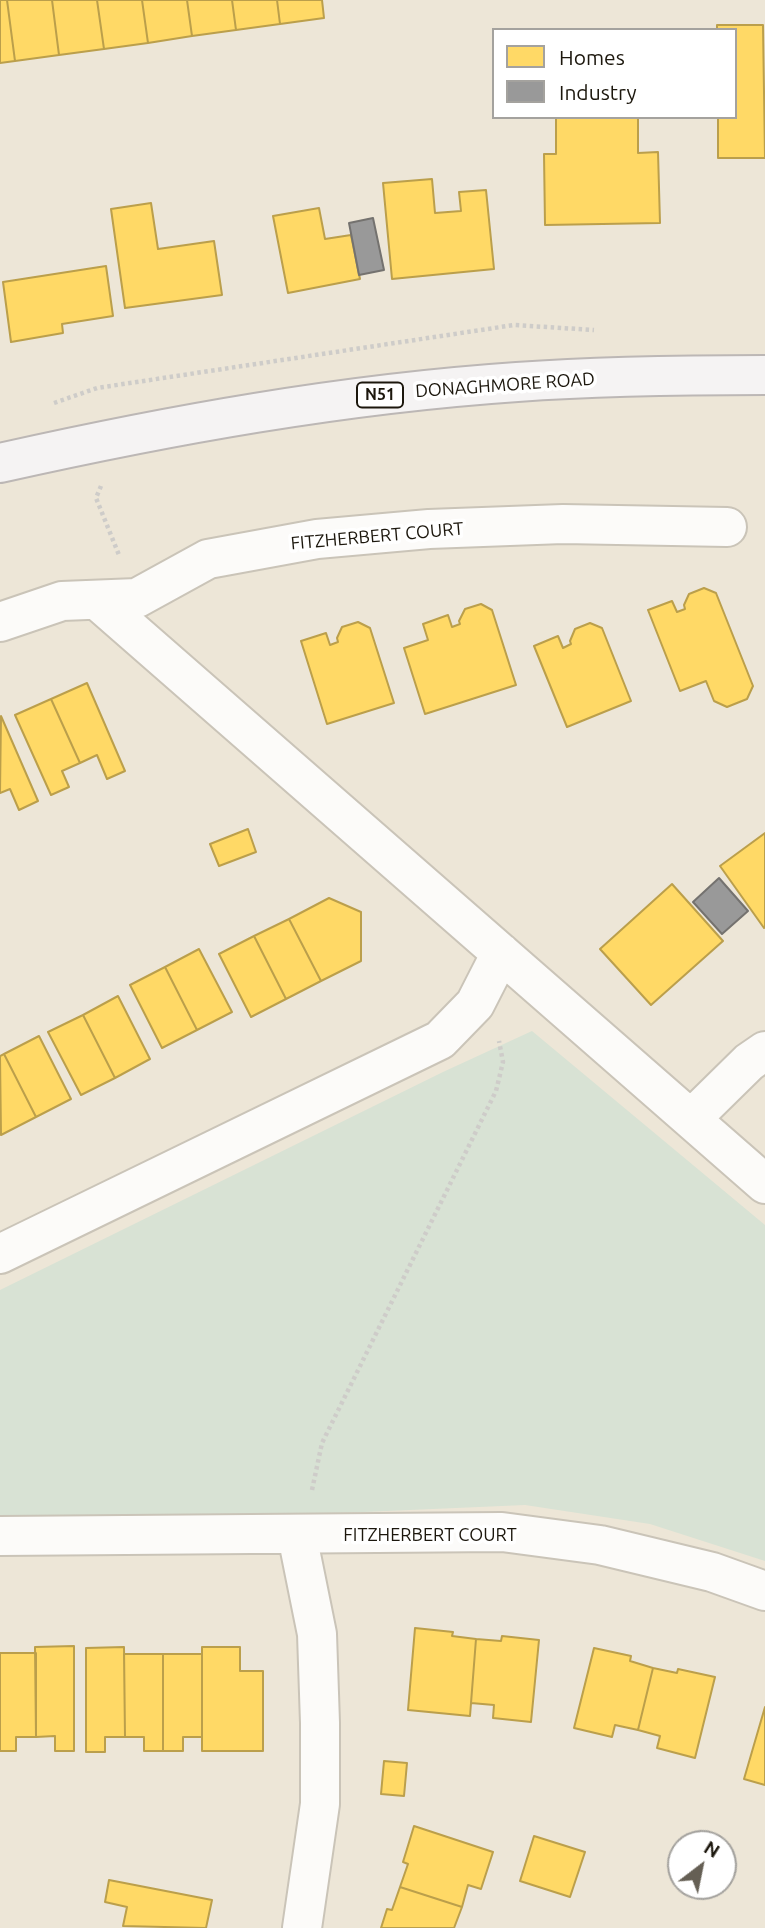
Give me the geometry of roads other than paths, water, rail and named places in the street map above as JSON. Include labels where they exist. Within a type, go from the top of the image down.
[{"type":"main road","name":"DONAGHMORE ROAD","points":[[0,463],[103,440],[239,415],[423,391],[516,382],[657,375],[765,375]]},
{"type":"street","name":"FITZHERBERT COURT","points":[[0,622],[62,601],[137,598],[208,559],[317,539],[429,529],[563,524],[727,527]]},
{"type":"street","points":[[98,601],[765,1184]]},
{"type":"street","points":[[0,1254],[440,1040],[475,1004],[501,953]]},
{"type":"street","points":[[691,1119],[749,1062],[765,1051]]},
{"type":"street","name":"FITZHERBERT COURT","points":[[0,1536],[502,1532],[600,1545],[712,1572],[765,1591]]},
{"type":"street","points":[[298,1535],[317,1634],[320,1737],[320,1804],[302,1928]]}]
